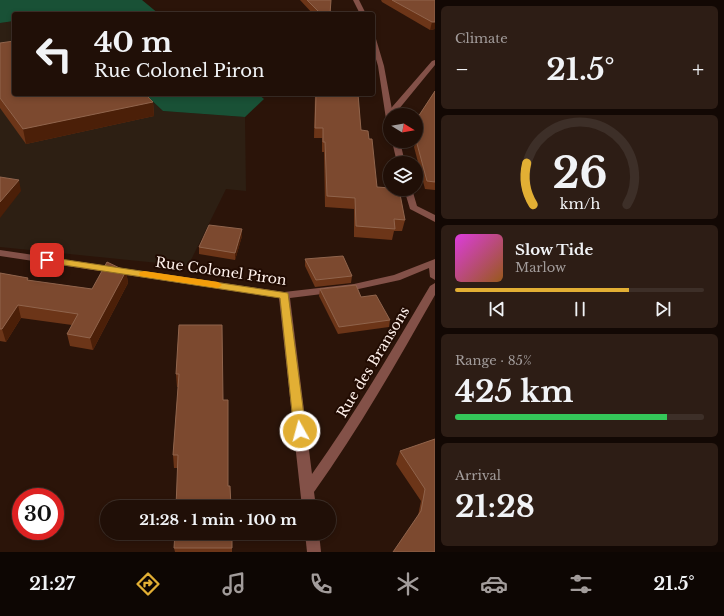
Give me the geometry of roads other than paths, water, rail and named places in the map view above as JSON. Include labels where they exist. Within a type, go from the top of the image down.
[{"type":"street","points":[[356,0],[362,12]]},
{"type":"street","points":[[375,46],[381,66],[388,108]]},
{"type":"street","points":[[398,108],[434,62]]},
{"type":"street","points":[[410,196],[412,207],[435,219]]},
{"type":"street","name":"Rue Colonel Piron","points":[[0,253],[284,295],[354,287],[396,278],[434,263]]},
{"type":"street","points":[[434,263],[435,277]]},
{"type":"street","name":"Rue des Bransons","points":[[307,491],[342,442],[375,390],[435,286]]},
{"type":"street","points":[[284,295],[308,500]]},
{"type":"street","points":[[313,540],[314,552]]}]
